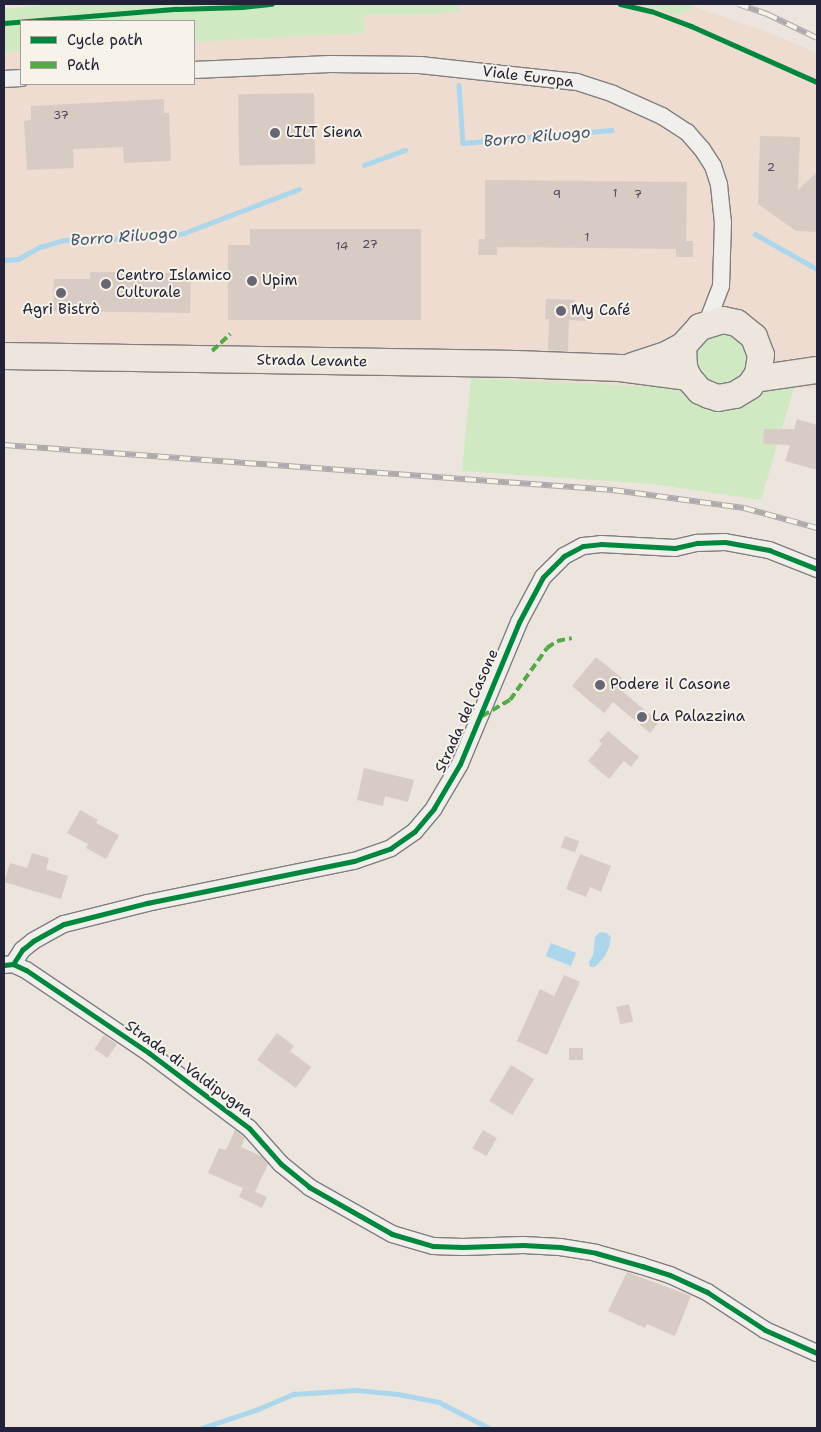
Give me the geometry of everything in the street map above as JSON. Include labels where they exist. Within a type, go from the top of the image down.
[{"type":"main road","points":[[683,346],[684,366],[688,377],[700,391],[718,398],[743,392],[755,379],[760,368],[760,349],[754,337],[744,327],[730,321],[707,323]]},
{"type":"main road","name":"Strada Levante","points":[[620,368],[658,359],[683,346],[694,332],[707,323]]},
{"type":"main road","points":[[760,349],[817,369]]},
{"type":"main road","name":"Strada Levante","points":[[4,356],[516,364],[620,368],[688,377]]},
{"type":"main road","points":[[755,379],[817,369]]},
{"type":"street","name":"Viale Europa","points":[[195,70],[348,64],[420,65],[564,80],[590,85],[650,110],[687,132],[708,157],[719,185],[723,222],[721,286],[707,323]]},
{"type":"street","points":[[4,78],[20,78]]},
{"type":"street","name":"Viale Europa","points":[[721,286],[734,317],[744,327]]},
{"type":"street","name":"Strada del Casone","points":[[9,964],[32,941],[64,924],[147,903],[354,861],[391,848],[415,831],[434,808],[460,764],[482,716],[520,622],[543,577],[564,556],[583,546],[601,544],[675,548],[697,543],[725,542],[748,544],[817,568]]},
{"type":"street","name":"Strada di Valdipugna","points":[[9,964],[33,974],[217,1102],[249,1128],[281,1164],[309,1187],[392,1234],[432,1246],[523,1245],[596,1253],[670,1275],[707,1292],[765,1330],[817,1352]]},
{"type":"shaded area","points":[[459,4],[637,4],[678,15],[695,7],[768,32],[817,53],[817,389],[777,387],[713,406],[677,390],[648,386],[471,378],[4,370],[4,52],[20,51],[20,85],[195,85],[195,42],[365,33],[362,15],[436,14],[460,11]]},
{"type":"green space","points":[[52,4],[459,4],[460,11],[436,14],[363,15],[365,33],[195,42],[195,20],[20,20],[20,51],[4,52],[4,9]]},
{"type":"green space","points":[[637,4],[686,4],[695,7],[678,15]]},
{"type":"green space","points":[[717,333],[727,333],[740,340],[747,353],[747,363],[740,376],[727,383],[717,383],[708,379],[701,372],[697,363],[697,353],[701,344],[708,337]]},
{"type":"green space","points":[[471,378],[660,387],[677,390],[696,398],[777,387],[794,388],[761,500],[652,484],[462,471]]},
{"type":"water","points":[[600,932],[606,933],[611,937],[609,947],[605,956],[595,967],[590,967],[589,962],[593,955],[595,937]]},
{"type":"water","points":[[551,943],[576,953],[571,966],[546,956]]},
{"type":"building","points":[[314,93],[315,164],[239,165],[238,94]]},
{"type":"building","points":[[164,99],[164,113],[169,113],[171,161],[124,163],[123,147],[73,149],[74,168],[27,170],[24,121],[31,120],[31,106]]},
{"type":"building","points":[[760,136],[800,137],[798,190],[817,172],[817,232],[796,231],[758,204]]},
{"type":"building","points":[[485,180],[687,182],[686,241],[693,241],[693,257],[676,257],[676,249],[497,247],[497,255],[478,255],[479,239],[485,239]]},
{"type":"building","points":[[250,229],[421,229],[421,320],[228,320],[228,245],[250,245]]},
{"type":"building","points":[[90,272],[191,273],[190,313],[53,311],[54,279],[90,279]]},
{"type":"building","points":[[546,299],[575,300],[575,306],[588,307],[587,321],[569,320],[568,351],[548,350],[549,319],[545,319]]},
{"type":"building","points":[[797,419],[817,425],[817,470],[785,461],[790,445],[763,444],[764,429],[794,429]]},
{"type":"building","name":"Podere il Casone","points":[[596,657],[628,683],[622,691],[659,722],[650,733],[613,702],[604,713],[572,686]]},
{"type":"building","points":[[608,731],[639,757],[631,767],[624,761],[609,779],[588,761],[602,744],[599,741]]},
{"type":"building","points":[[364,768],[414,780],[408,802],[385,796],[383,806],[357,800]]},
{"type":"building","points":[[80,810],[98,820],[96,823],[119,835],[106,859],[86,848],[88,844],[67,833]]},
{"type":"building","points":[[565,836],[579,841],[575,852],[561,847]]},
{"type":"building","points":[[32,853],[49,858],[46,869],[68,876],[61,899],[4,882],[10,863],[27,868]]},
{"type":"building","points":[[580,854],[611,866],[601,892],[590,887],[586,897],[566,889]]},
{"type":"building","points":[[564,975],[580,982],[547,1055],[517,1041],[540,989],[554,996]]},
{"type":"building","points":[[629,1004],[633,1022],[620,1024],[616,1007]]},
{"type":"building","points":[[277,1033],[294,1046],[290,1051],[311,1067],[296,1088],[257,1060]]},
{"type":"building","points":[[104,1035],[117,1044],[107,1058],[94,1049]]},
{"type":"building","points":[[569,1048],[583,1048],[583,1060],[569,1060]]},
{"type":"building","points":[[511,1065],[534,1079],[513,1115],[489,1101]]},
{"type":"building","points":[[235,1130],[245,1138],[241,1147],[261,1156],[268,1164],[255,1192],[267,1197],[262,1208],[239,1197],[243,1188],[208,1173],[219,1148],[226,1150]]},
{"type":"building","points":[[483,1130],[497,1138],[486,1156],[473,1148]]},
{"type":"building","points":[[627,1272],[691,1296],[675,1336],[647,1324],[645,1328],[608,1311]]},
{"type":"waterway","name":"Borro Riluogo","points":[[459,85],[463,143],[611,130]]},
{"type":"waterway","name":"Borro Riluogo","points":[[364,165],[405,150]]},
{"type":"waterway","name":"Borro Riluogo","points":[[4,260],[18,259],[40,247],[64,240],[164,237],[184,233],[299,189]]},
{"type":"waterway","name":"Borro Riluogo","points":[[755,234],[817,269]]},
{"type":"waterway","points":[[202,1428],[258,1409],[294,1394],[356,1390],[398,1394],[439,1402],[489,1428]]},
{"type":"railway","points":[[738,4],[767,14],[817,38]]},
{"type":"railway","points":[[4,445],[613,490],[744,508],[817,528]]},
{"type":"marked path","points":[[212,351],[230,334]]},
{"type":"marked path","points":[[482,716],[510,700],[547,648],[557,641],[572,638]]},
{"type":"cycle path","points":[[41,20],[176,9],[272,4]]},
{"type":"cycle path","points":[[620,4],[651,11],[691,26],[817,82]]},
{"type":"cycle path","points":[[4,23],[20,22]]},
{"type":"cycle path","points":[[13,964],[22,950],[33,941],[64,924],[147,903],[354,861],[391,848],[415,831],[434,808],[460,764],[519,622],[543,577],[564,556],[583,546],[601,544],[675,548],[697,543],[725,542],[769,550],[817,569]]},
{"type":"cycle path","points":[[4,965],[13,964],[26,970],[149,1053],[249,1128],[281,1164],[309,1187],[392,1234],[433,1246],[523,1245],[560,1247],[596,1253],[670,1275],[707,1292],[765,1330],[817,1353]]},
{"type":"place","name":"LILT Siena","points":[[275,133]]},
{"type":"place","name":"Upim","points":[[252,281]]},
{"type":"place","name":"Centro Islamico Culturale","points":[[106,284]]},
{"type":"place","name":"Agri Bistrò","points":[[61,293]]},
{"type":"place","name":"My Café","points":[[561,311]]},
{"type":"place","name":"Podere il Casone","points":[[600,685]]},
{"type":"place","name":"La Palazzina","points":[[642,717]]}]
